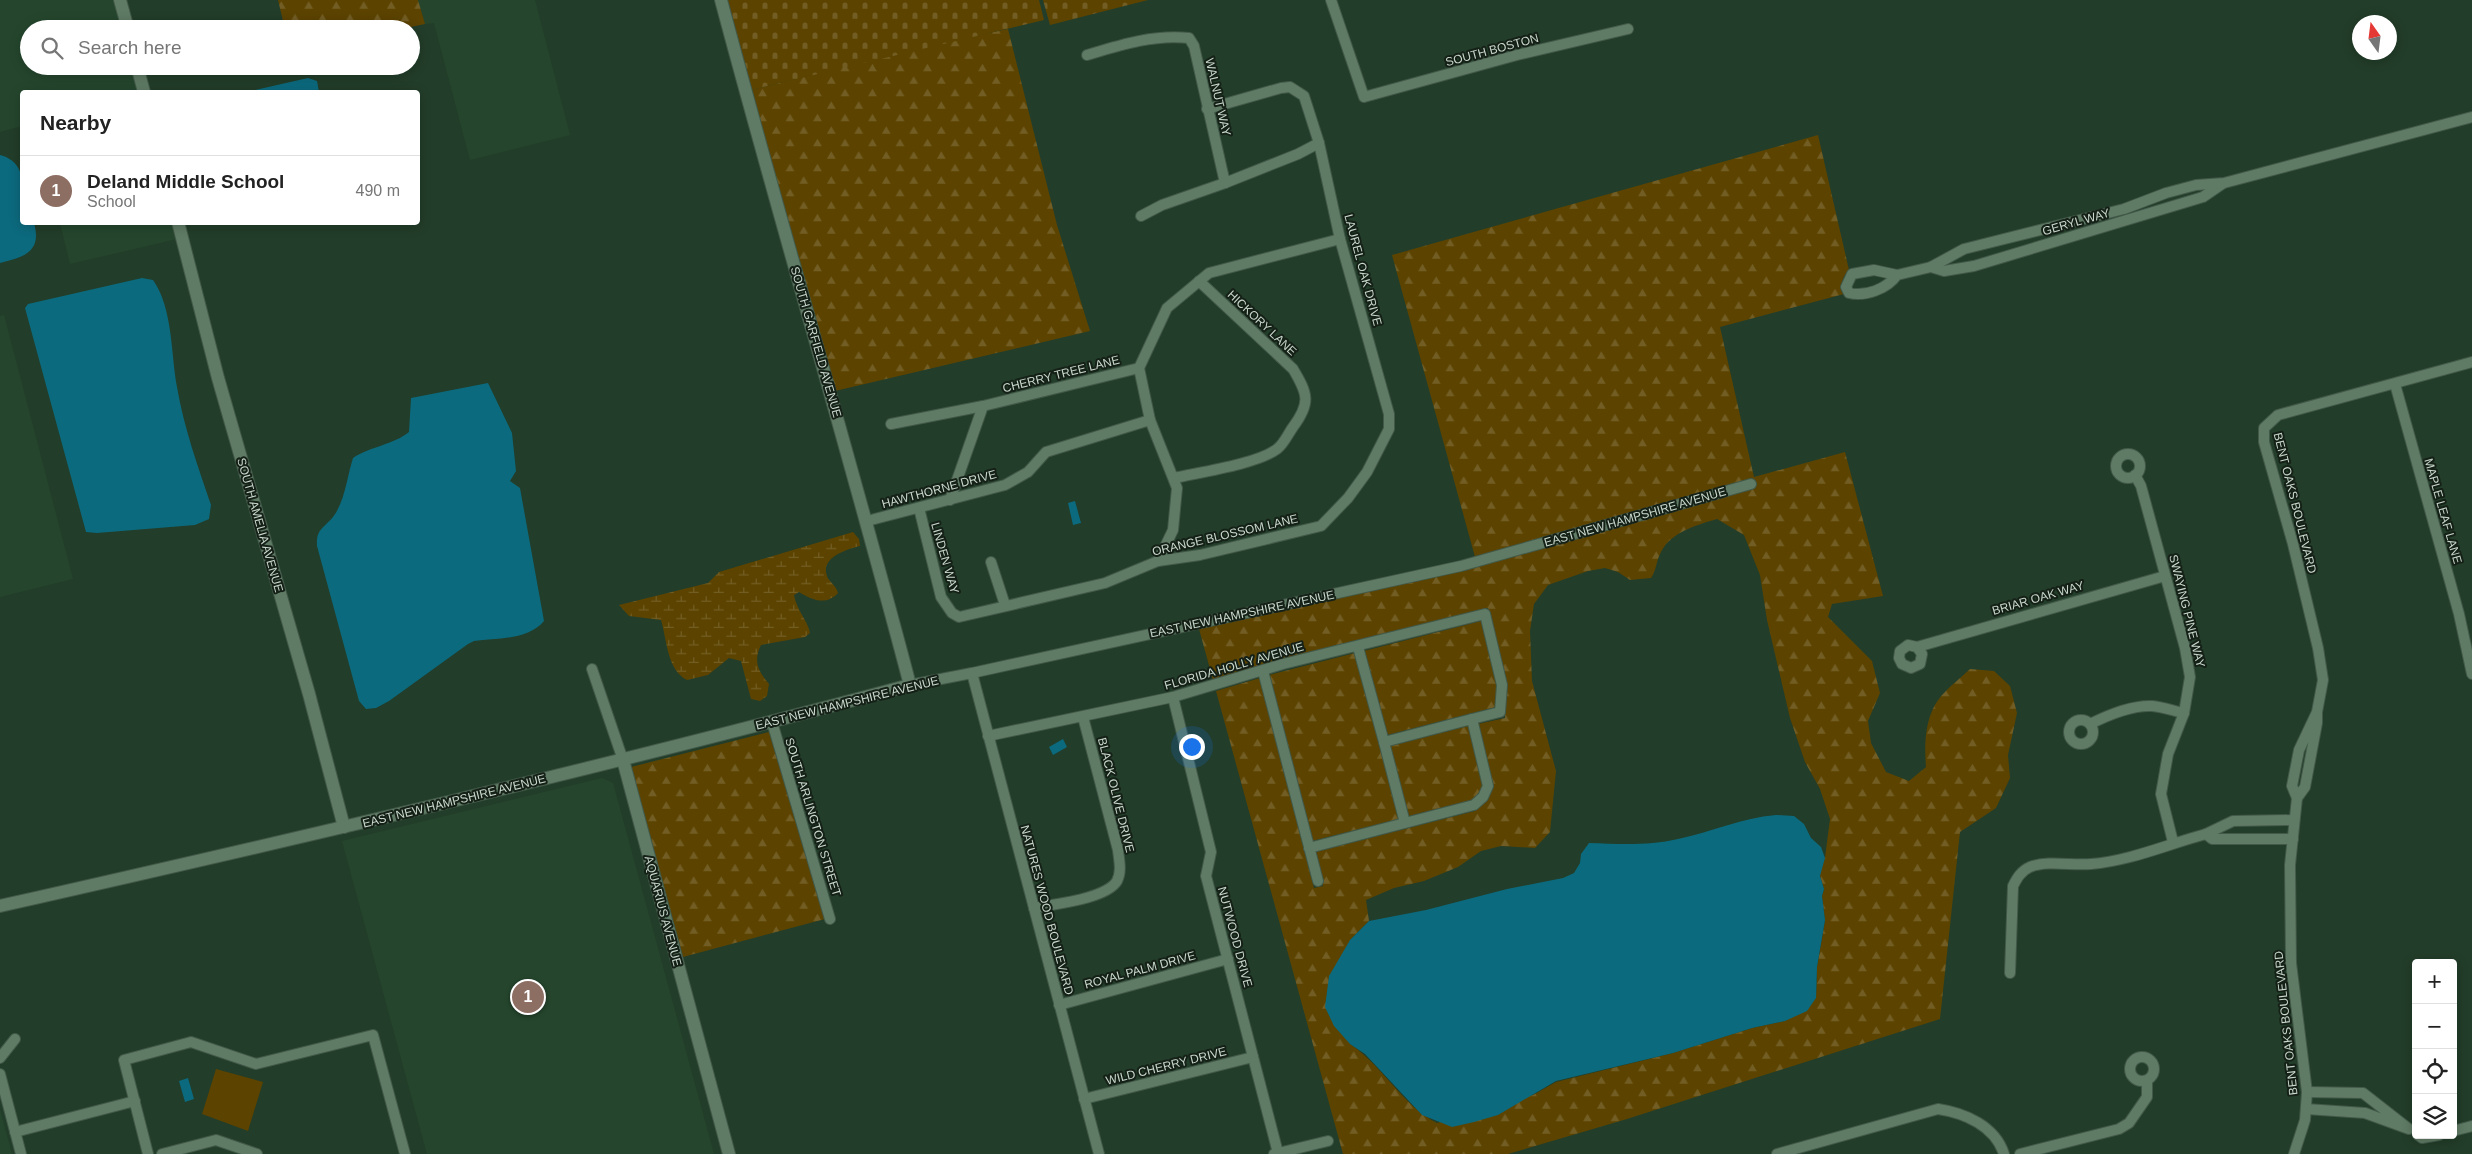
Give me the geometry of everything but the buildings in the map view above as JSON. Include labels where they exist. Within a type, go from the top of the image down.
[{"type":"street","points":[[120,0],[126,20]]},
{"type":"street","name":"SOUTH GARFIELD AVENUE","points":[[720,0],[758,141],[867,521],[910,685]]},
{"type":"street","name":"SOUTH BOSTON","points":[[1331,0],[1364,97],[1517,55],[1628,29]]},
{"type":"street","name":"WALNUT WAY","points":[[1087,55],[1127,43],[1172,36],[1189,38],[1194,46],[1225,183]]},
{"type":"street","points":[[139,75],[143,90]]},
{"type":"street","name":"LAUREL OAK DRIVE","points":[[1207,109],[1282,88],[1290,87],[1304,96],[1319,143],[1340,239],[1389,414],[1389,429],[1366,472]]},
{"type":"street","name":"GERYL WAY","points":[[1897,275],[1931,267],[1964,249],[2002,238],[2129,207],[2166,193],[2196,185],[2224,182],[2472,117]]},
{"type":"street","points":[[1141,216],[1162,205],[1225,183],[1298,154],[1319,143]]},
{"type":"street","name":"GERYL WAY","points":[[1931,267],[1944,271],[1974,266],[2203,197],[2224,182]]},
{"type":"street","points":[[2129,207],[2132,219]]},
{"type":"street","name":"SOUTH AMELIA AVENUE","points":[[179,225],[218,378],[309,694],[344,827]]},
{"type":"street","points":[[2002,238],[2006,256]]},
{"type":"street","name":"CHERRY TREE LANE","points":[[891,424],[982,406],[1139,368],[1167,308],[1209,273],[1340,239]]},
{"type":"street","name":"HICKORY LANE","points":[[1174,478],[1265,456],[1279,447],[1303,414],[1307,399],[1304,387],[1294,369],[1199,280]]},
{"type":"street","name":"BENT OAKS BOULEVARD","points":[[2294,1154],[2305,1120],[2307,1092],[2291,963],[2289,901],[2296,798],[2292,786],[2300,750],[2317,712],[2323,680],[2318,648],[2293,544],[2264,442],[2264,428],[2278,415],[2472,362]]},
{"type":"street","points":[[1139,368],[1150,420],[1174,478],[1177,497],[1173,530],[1158,561]]},
{"type":"street","name":"MAPLE LEAF LANE","points":[[2395,384],[2459,614],[2472,674]]},
{"type":"street","points":[[950,500],[982,406]]},
{"type":"street","name":"HAWTHORNE DRIVE","points":[[867,521],[1005,485],[1028,472],[1046,452],[1150,420]]},
{"type":"street","name":"ORANGE BLOSSOM LANE","points":[[952,613],[959,617],[1105,583],[1158,561],[1200,555],[1321,526],[1348,498],[1366,472]]},
{"type":"street","name":"SWAYING PINE WAY","points":[[2135,475],[2141,486],[2166,576],[2185,648],[2190,677],[2184,713],[2168,754],[2161,794],[2173,842]]},
{"type":"street","name":"EAST NEW HAMPSHIRE AVENUE","points":[[0,906],[344,827],[623,760],[910,685],[1460,566],[1751,484]]},
{"type":"street","name":"LINDEN WAY","points":[[919,508],[941,597],[952,613]]},
{"type":"street","points":[[991,562],[1005,606]]},
{"type":"street","name":"BRIAR OAK WAY","points":[[1917,647],[2166,576]]},
{"type":"street","name":"FLORIDA HOLLY AVENUE","points":[[988,736],[1173,697],[1284,664],[1484,614],[1502,685],[1500,712],[1472,719]]},
{"type":"street","points":[[1358,647],[1406,823]]},
{"type":"street","name":"AQUARIUS AVENUE","points":[[592,670],[623,760],[729,1154]]},
{"type":"street","points":[[1263,671],[1318,882]]},
{"type":"street","name":"NATURES WOOD BOULEVARD","points":[[972,673],[1099,1154]]},
{"type":"street","name":"NUTWOOD DRIVE","points":[[1173,697],[1211,852],[1206,876],[1276,1154]]},
{"type":"street","points":[[2090,724],[2105,716],[2152,706],[2184,713]]},
{"type":"street","name":"BLACK OLIVE DRIVE","points":[[1034,908],[1094,896],[1104,891],[1117,880],[1120,870],[1118,850],[1083,717]]},
{"type":"street","points":[[1309,848],[1474,805],[1483,797],[1488,786],[1472,719],[1384,742]]},
{"type":"street","name":"SOUTH ARLINGTON STREET","points":[[772,722],[830,919]]},
{"type":"street","points":[[2010,973],[2013,886],[2019,875],[2029,868],[2041,865],[2092,864],[2137,854],[2173,842],[2206,834],[2233,821],[2294,820]]},
{"type":"street","points":[[2206,834],[2212,839],[2294,839]]},
{"type":"street","name":"ROYAL PALM DRIVE","points":[[1059,1004],[1228,959]]},
{"type":"street","points":[[148,1154],[124,1060],[190,1042],[256,1064],[373,1035],[405,1154]]},
{"type":"street","points":[[0,1058],[16,1039]]},
{"type":"street","name":"WILD CHERRY DRIVE","points":[[1084,1099],[1253,1057]]},
{"type":"street","points":[[0,1074],[21,1154]]},
{"type":"street","points":[[2020,1154],[2119,1130],[2129,1123],[2147,1097],[2147,1080]]},
{"type":"street","points":[[2307,1092],[2363,1093],[2412,1130]]},
{"type":"street","points":[[15,1132],[134,1101]]},
{"type":"street","points":[[1777,1154],[1938,1109],[1962,1114],[1983,1126],[2000,1140],[2004,1154]]},
{"type":"street","points":[[2306,1109],[2365,1113],[2412,1131]]},
{"type":"street","points":[[2457,1130],[2472,1126]]},
{"type":"street","points":[[162,1154],[216,1140],[257,1154]]},
{"type":"street","points":[[1276,1154],[1328,1141]]},
{"type":"shaded area","points":[[0,0],[115,0],[120,20],[20,20],[20,75],[134,75],[138,90],[20,90],[20,127],[0,132]]},
{"type":"shaded area","points":[[418,0],[535,0],[570,135],[470,160],[434,23],[425,24]]},
{"type":"shaded area","points":[[60,225],[174,225],[177,239],[70,264]]},
{"type":"shaded area","points":[[4,315],[73,579],[0,597],[0,316]]},
{"type":"shaded area","points":[[602,778],[613,783],[714,1154],[427,1154],[342,841]]},
{"type":"shaded area","points":[[0,1110],[12,1154],[0,1154]]},
{"type":"green space","points":[[278,0],[418,0],[425,24],[420,25],[420,20],[283,20]]},
{"type":"green space","points":[[728,0],[1039,0],[1044,20],[751,90]]},
{"type":"green space","points":[[1043,0],[1148,0],[1050,25]]},
{"type":"green space","points":[[1008,29],[1057,225],[1090,331],[835,391],[751,90],[936,44]]},
{"type":"green space","points":[[1818,135],[1849,270],[1842,281],[1844,294],[1720,327],[1754,477],[1845,452],[1883,596],[1832,604],[1828,617],[1872,661],[1880,693],[1868,721],[1871,743],[1886,772],[1909,781],[1926,767],[1927,728],[1933,709],[1944,693],[1970,669],[1994,671],[2010,686],[2017,713],[2008,755],[2010,778],[1996,808],[1960,832],[1940,1019],[1627,1119],[1508,1154],[1343,1154],[1216,691],[1260,678],[1314,888],[1323,886],[1315,852],[1475,811],[1488,800],[1493,785],[1478,724],[1505,718],[1507,685],[1488,608],[1282,659],[1213,680],[1199,629],[1475,557],[1392,255]],"holes":[[[1717,519],[1744,535],[1760,575],[1767,620],[1790,718],[1805,762],[1820,789],[1830,819],[1825,858],[1820,876],[1824,889],[1822,896],[1825,921],[1817,967],[1816,998],[1785,1021],[1752,1028],[1673,1053],[1556,1082],[1533,1095],[1437,1123],[1413,1106],[1373,1063],[1350,1044],[1350,940],[1369,921],[1366,900],[1394,888],[1424,881],[1458,867],[1481,851],[1501,846],[1535,848],[1550,832],[1556,771],[1532,681],[1530,631],[1534,604],[1548,585],[1588,571],[1605,568],[1618,572],[1630,580],[1651,578],[1661,552],[1671,539],[1685,530]]]},
{"type":"green space","points":[[853,532],[859,539],[860,546],[836,555],[831,559],[826,569],[828,578],[838,593],[824,601],[814,599],[799,592],[794,595],[797,606],[810,633],[805,637],[761,645],[757,656],[758,666],[769,684],[767,696],[760,701],[751,699],[741,661],[729,658],[708,675],[687,680],[675,669],[669,654],[661,620],[629,616],[619,605],[708,583],[719,572]]},
{"type":"green space","points":[[1481,621],[1497,685],[1496,707],[1387,735],[1364,651]]},
{"type":"green space","points":[[1355,653],[1399,819],[1312,841],[1269,675]]},
{"type":"green space","points":[[1468,726],[1483,785],[1479,793],[1472,800],[1409,816],[1390,746]]},
{"type":"green space","points":[[769,732],[825,919],[683,957],[631,767]]},
{"type":"green space","points":[[216,1069],[263,1082],[248,1131],[202,1114]]},
{"type":"water","points":[[308,78],[317,81],[319,90],[255,90]]},
{"type":"water","points":[[0,155],[10,159],[17,165],[20,171],[20,225],[34,225],[36,240],[24,255],[0,263]]},
{"type":"water","points":[[142,278],[153,280],[160,291],[168,318],[183,417],[211,505],[209,519],[195,525],[97,533],[86,532],[25,308],[28,304]]},
{"type":"water","points":[[488,383],[512,433],[516,471],[510,481],[520,488],[544,621],[530,632],[521,635],[474,641],[389,701],[376,708],[366,709],[359,701],[317,546],[319,533],[337,511],[353,458],[396,440],[409,432],[411,398]]},
{"type":"water","points":[[1075,501],[1081,523],[1073,525],[1068,503]]},
{"type":"water","points":[[1063,739],[1067,747],[1053,755],[1049,747]]},
{"type":"water","points":[[1776,815],[1794,816],[1804,824],[1811,838],[1821,847],[1825,858],[1820,876],[1824,889],[1822,896],[1825,920],[1817,967],[1816,998],[1807,1011],[1785,1021],[1752,1028],[1673,1053],[1556,1081],[1498,1115],[1452,1127],[1422,1115],[1365,1054],[1350,1044],[1334,1026],[1325,1007],[1329,976],[1350,940],[1369,921],[1426,910],[1507,889],[1563,878],[1574,873],[1580,863],[1581,854],[1589,843],[1656,843],[1691,836],[1751,819]]},
{"type":"water","points":[[188,1078],[194,1099],[185,1102],[179,1081]]},
{"type":"place","name":"Deland Middle School","points":[[528,997]]}]
